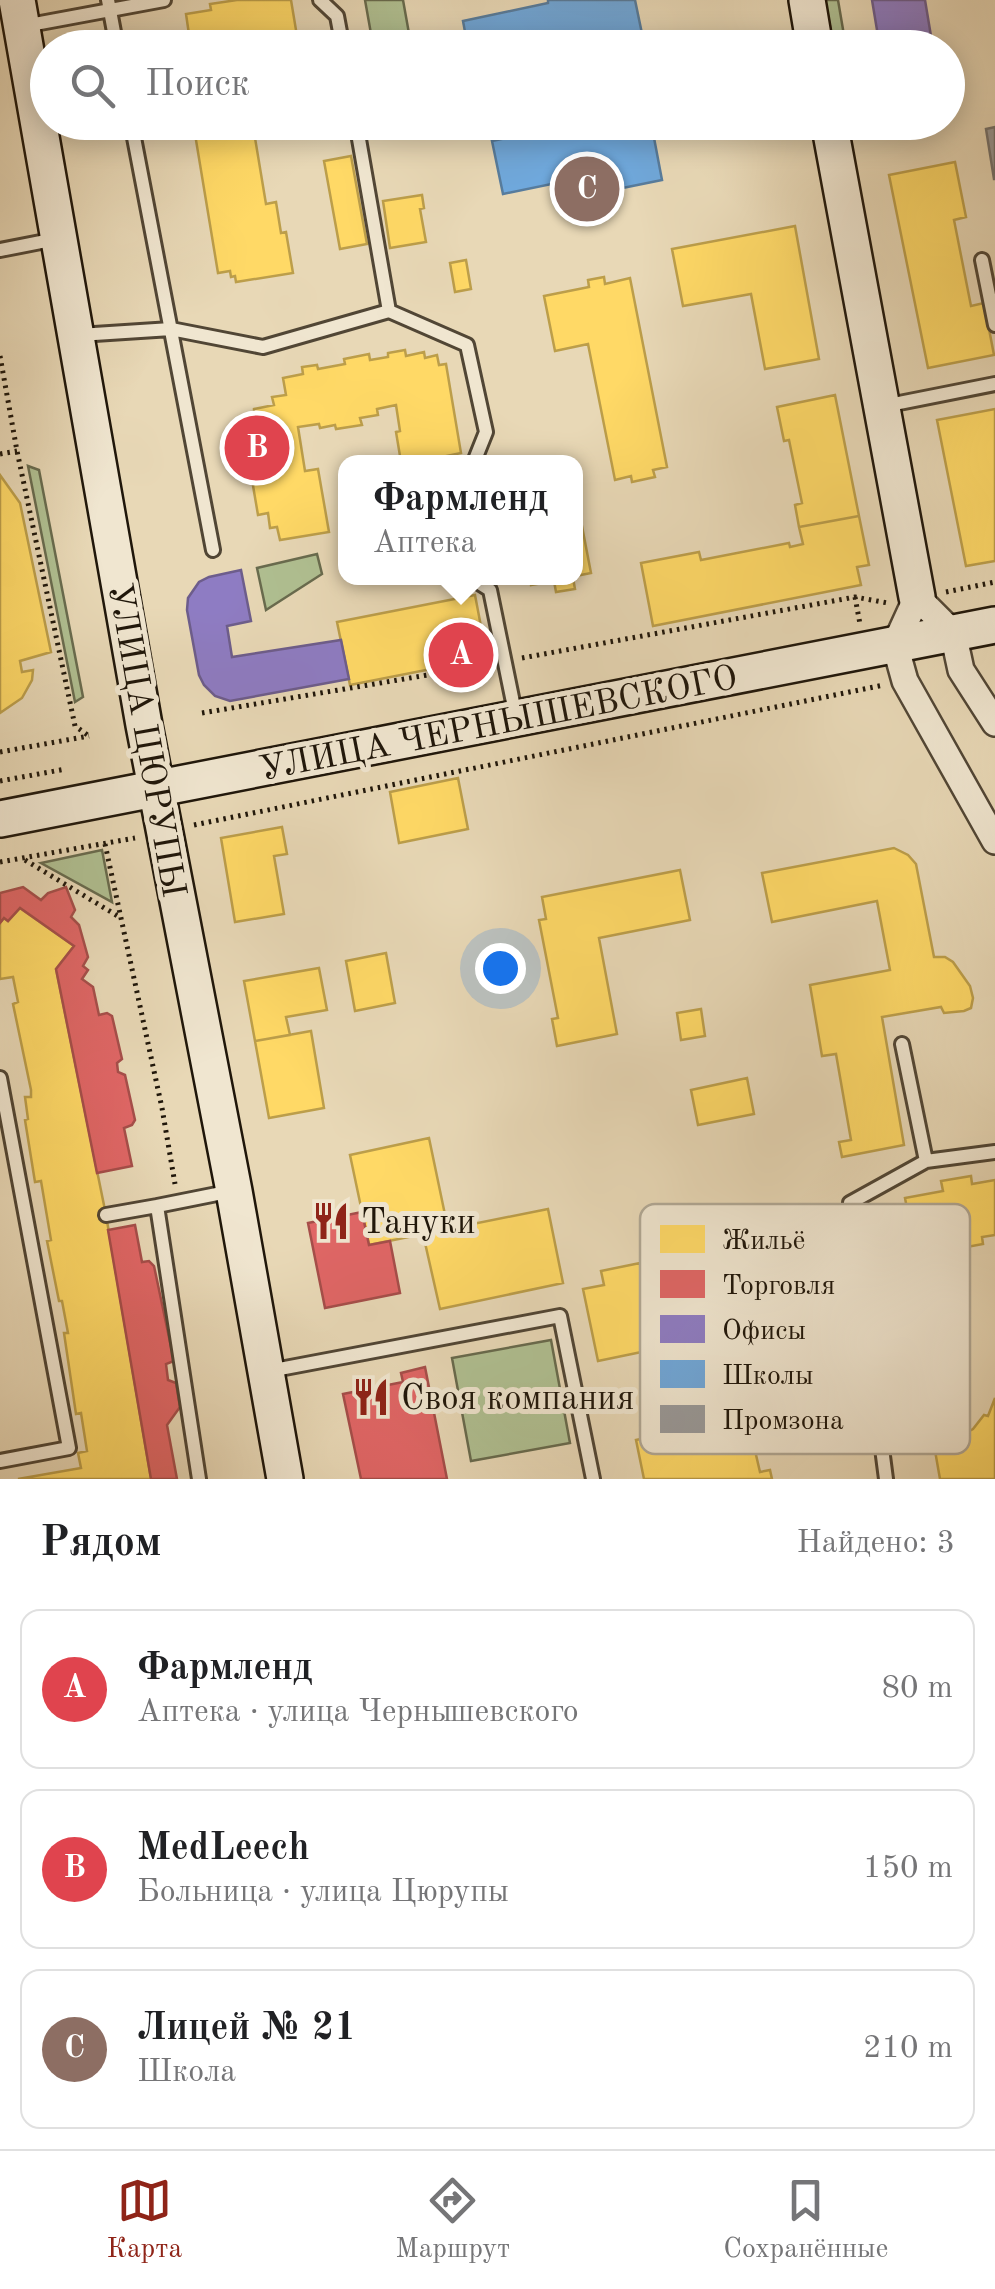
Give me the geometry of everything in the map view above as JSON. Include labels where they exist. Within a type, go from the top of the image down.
[{"type":"street","points":[[806,0],[812,30]]},
{"type":"street","name":"УЛИЦА ЦЮРУПЫ","points":[[20,13],[30,71]]},
{"type":"street","name":"УЛИЦА ЦЮРУПЫ","points":[[42,140],[156,788],[285,1479]]},
{"type":"street","points":[[832,140],[917,597],[896,645],[904,681],[995,841]]},
{"type":"street","points":[[917,597],[954,633],[961,670],[995,723]]},
{"type":"street","name":"УЛИЦА ЧЕРНЫШЕВСКОГО","points":[[0,818],[995,625]]},
{"type":"lane","points":[[20,13],[164,0]]},
{"type":"lane","points":[[320,0],[337,16],[339,30]]},
{"type":"lane","points":[[109,5],[114,30]]},
{"type":"lane","points":[[135,140],[212,550]]},
{"type":"lane","points":[[359,140],[389,310]]},
{"type":"lane","points":[[0,250],[59,238]]},
{"type":"lane","points":[[982,260],[995,325]]},
{"type":"lane","points":[[76,335],[171,328],[263,347],[389,310],[467,345],[486,432],[477,455]]},
{"type":"lane","points":[[882,406],[995,384]]},
{"type":"lane","points":[[482,585],[490,590],[516,718]]},
{"type":"lane","points":[[902,1044],[926,1161]]},
{"type":"lane","points":[[0,1078],[70,1448],[0,1460]]},
{"type":"lane","points":[[850,1204],[926,1161],[995,1152]]},
{"type":"lane","points":[[106,1215],[234,1191]]},
{"type":"lane","points":[[157,1206],[199,1479]]},
{"type":"lane","points":[[29,1225],[48,1223]]},
{"type":"lane","points":[[266,1371],[560,1316],[593,1479]]},
{"type":"lane","points":[[883,1454],[886,1479]]},
{"type":"path","points":[[0,356],[16,451],[75,726],[89,736],[0,752]]},
{"type":"path","points":[[0,454],[16,451]]},
{"type":"path","points":[[202,713],[855,597],[917,597],[995,582]]},
{"type":"path","points":[[0,862],[904,681]]},
{"type":"path","points":[[0,781],[66,768]]},
{"type":"path","points":[[105,844],[162,1108],[178,1202]]},
{"type":"path","points":[[22,858],[121,918]]},
{"type":"green space","points":[[365,0],[403,0],[408,30],[370,30]]},
{"type":"green space","points":[[825,0],[838,0],[843,30],[831,30]]},
{"type":"green space","points":[[28,466],[39,470],[83,697],[75,702]]},
{"type":"green space","points":[[317,554],[322,574],[266,610],[257,568]]},
{"type":"green space","points":[[102,850],[112,902],[41,863]]},
{"type":"green space","points":[[551,1340],[570,1443],[471,1461],[452,1358]]},
{"type":"building: Жильё","points":[[291,0],[296,30],[188,30],[186,14],[211,10],[210,4]]},
{"type":"building: Жильё","points":[[196,140],[255,140],[266,204],[276,202],[293,273],[236,282],[230,271],[218,273]]},
{"type":"building: Жильё","points":[[351,156],[367,244],[340,249],[324,161]]},
{"type":"building: Жильё","points":[[955,162],[966,217],[954,220],[971,306],[984,303],[994,355],[928,368],[889,175]]},
{"type":"building: Жильё","points":[[422,195],[424,208],[420,209],[426,242],[390,248],[383,201]]},
{"type":"building: Жильё","points":[[795,226],[819,359],[765,369],[751,294],[683,306],[672,249]]},
{"type":"building: Жильё","points":[[466,260],[471,289],[455,292],[450,263]]},
{"type":"building: Жильё","points":[[604,277],[605,284],[630,278],[667,467],[653,470],[655,477],[632,482],[631,476],[615,480],[588,344],[555,351],[544,296],[589,287],[588,280]]},
{"type":"building: Жильё","points":[[405,350],[406,356],[424,352],[425,358],[437,355],[439,365],[446,364],[461,453],[400,455],[396,405],[377,409],[378,415],[360,418],[362,425],[336,429],[335,425],[320,428],[319,424],[298,427],[305,471],[318,469],[329,532],[280,540],[277,527],[270,528],[268,513],[258,515],[243,427],[247,426],[245,415],[274,405],[272,397],[286,395],[283,378],[303,374],[302,367],[317,365],[318,369],[345,364],[344,359],[369,354],[370,360],[388,357],[388,353]]},
{"type":"building: Жильё","points":[[835,395],[859,516],[799,527],[795,505],[802,503],[789,440],[784,441],[777,407]]},
{"type":"building: Жильё","points":[[995,409],[995,561],[966,566],[937,420]]},
{"type":"building: Жильё","points":[[0,475],[20,503],[51,652],[20,661],[22,672],[33,670],[32,680],[22,698],[0,713]]},
{"type":"building: Жильё","points":[[859,516],[869,565],[857,567],[861,585],[653,626],[641,563],[699,552],[701,560],[789,543],[790,547],[803,544],[799,527]]},
{"type":"building: Жильё","points":[[583,531],[591,573],[583,575]]},
{"type":"building: Жильё","points":[[555,585],[574,585],[575,589],[556,592]]},
{"type":"building: Жильё","points":[[475,595],[487,658],[350,685],[337,622]]},
{"type":"building: Жильё","points":[[458,778],[468,829],[399,843],[390,792]]},
{"type":"building: Жильё","points":[[282,827],[287,854],[274,856],[284,914],[235,922],[221,838]]},
{"type":"building: Жильё","points":[[894,848],[916,864],[934,957],[953,962],[970,986],[973,998],[971,1008],[964,1011],[944,1013],[941,1007],[882,1017],[904,1145],[842,1157],[839,1142],[851,1140],[836,1054],[822,1056],[810,985],[890,970],[877,901],[772,922],[762,873]]},
{"type":"building: Жильё","points":[[680,870],[690,920],[599,938],[617,1034],[557,1046],[552,1019],[558,1018],[539,920],[546,919],[542,897]]},
{"type":"building: Жильё","points":[[20,908],[74,946],[56,969],[106,1215],[151,1479],[18,1479],[81,1468],[78,1453],[87,1451],[81,1413],[76,1414],[64,1333],[68,1333],[47,1241],[51,1240],[41,1181],[35,1182],[25,1120],[25,1097],[31,1097],[31,1090],[13,1004],[18,1002],[13,977],[0,979],[0,923],[4,918],[8,921]]},
{"type":"building: Жильё","points":[[386,953],[395,1003],[355,1011],[346,961]]},
{"type":"building: Жильё","points":[[319,968],[327,1010],[286,1017],[290,1035],[255,1041],[244,981]]},
{"type":"building: Жильё","points":[[701,1009],[705,1036],[681,1040],[677,1013]]},
{"type":"building: Жильё","points":[[311,1031],[324,1108],[269,1118],[255,1041]]},
{"type":"building: Жильё","points":[[747,1078],[754,1114],[698,1125],[691,1090]]},
{"type":"building: Жильё","points":[[429,1138],[448,1229],[369,1245],[350,1155]]},
{"type":"building: Жильё","points":[[971,1176],[972,1184],[995,1180],[995,1235],[982,1237],[983,1244],[970,1246],[970,1204],[906,1204],[905,1198],[943,1191],[941,1181]]},
{"type":"building: Жильё","points":[[548,1209],[563,1283],[440,1309],[423,1234]]},
{"type":"building: Жильё","points":[[640,1263],[640,1352],[598,1361],[583,1289],[604,1285],[601,1271]]},
{"type":"building: Жильё","points":[[995,1398],[995,1479],[940,1479],[936,1454],[970,1454],[970,1431],[984,1415],[988,1416]]},
{"type":"building: Жильё","points":[[640,1439],[640,1454],[756,1454],[760,1472],[770,1470],[772,1479],[644,1479],[636,1440]]},
{"type":"building: Торговля","points":[[23,887],[41,900],[66,887],[75,910],[71,917],[79,925],[88,957],[83,966],[88,970],[82,979],[93,987],[99,1015],[112,1016],[122,1059],[117,1063],[118,1072],[125,1075],[135,1120],[124,1128],[132,1166],[97,1173],[56,969],[74,946],[20,908],[8,921],[4,918],[0,923],[0,893]]},
{"type":"building: Торговля","points":[[362,1212],[369,1245],[390,1241],[400,1293],[325,1308],[308,1223]]},
{"type":"building: Торговля","points":[[135,1225],[142,1262],[149,1261],[154,1266],[174,1361],[166,1364],[168,1380],[176,1383],[180,1407],[167,1425],[177,1479],[151,1479],[108,1230]]},
{"type":"building: Торговля","points":[[425,1367],[447,1479],[361,1479],[343,1394],[403,1382],[401,1373]]},
{"type":"building: Офисы","points":[[872,0],[925,0],[930,30],[877,30]]},
{"type":"building: Офисы","points":[[241,570],[251,621],[227,626],[232,657],[341,640],[349,679],[230,701],[215,696],[204,685],[187,610],[188,598],[199,582]]},
{"type":"building: Школы","points":[[635,0],[641,30],[465,30],[463,21],[548,3]]},
{"type":"building: Школы","points":[[654,140],[662,180],[598,193],[595,175],[503,194],[492,141]]},
{"type":"building: Промзона","points":[[995,127],[995,179],[994,179],[986,129]]},
{"type":"place","name":"Лицей № 21","points":[[587,189]]},
{"type":"place","name":"MedLeech","points":[[257,448]]},
{"type":"place","name":"Фармленд","points":[[461,655]]},
{"type":"place","name":"Тануки","points":[[331,1221]]},
{"type":"place","name":"Своя компания","points":[[371,1397]]}]
